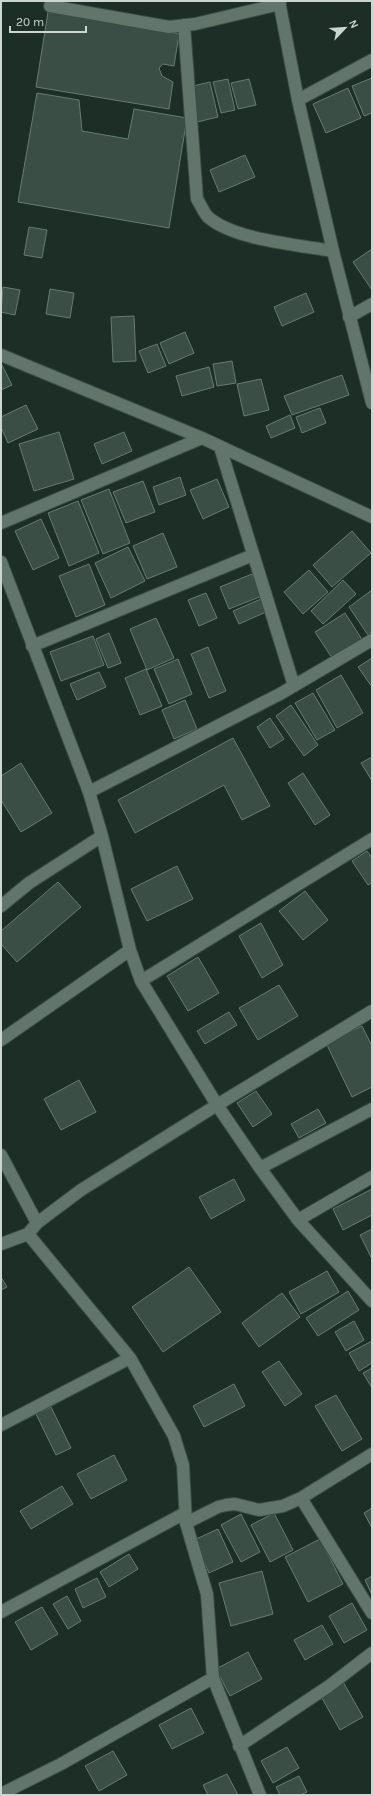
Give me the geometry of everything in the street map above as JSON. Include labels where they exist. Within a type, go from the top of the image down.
[{"type":"street","points":[[50,6],[169,27],[222,18],[280,2],[298,100],[349,317],[372,403]]},
{"type":"street","points":[[184,25],[197,199],[208,217],[227,229],[255,238],[333,251]]},
{"type":"street","points":[[298,100],[372,60]]},
{"type":"street","points":[[349,317],[372,304]]},
{"type":"street","points":[[1,355],[202,438],[372,517]]},
{"type":"street","points":[[1,523],[202,438]]},
{"type":"street","points":[[220,447],[294,686]]},
{"type":"street","points":[[32,646],[253,555]]},
{"type":"street","points":[[1,562],[89,792],[102,836],[130,950],[141,981],[217,1105],[260,1168],[298,1220],[372,1300]]},
{"type":"street","points":[[89,792],[294,686],[372,640]]},
{"type":"street","points":[[1,906],[29,883],[102,836]]},
{"type":"street","points":[[141,981],[372,839]]},
{"type":"street","points":[[1,1040],[130,950]]},
{"type":"street","points":[[1,1244],[28,1234],[37,1223],[81,1190],[372,1010]]},
{"type":"street","points":[[260,1168],[372,1109]]},
{"type":"street","points":[[1,1155],[37,1223]]},
{"type":"street","points":[[298,1220],[372,1177]]},
{"type":"street","points":[[28,1234],[130,1358],[174,1436],[183,1465],[185,1518],[207,1594],[213,1678],[239,1746],[260,1795]]},
{"type":"street","points":[[1,1425],[130,1358]]},
{"type":"street","points":[[1,1612],[185,1518],[226,1505],[235,1504],[259,1510],[283,1506],[301,1498],[372,1454]]},
{"type":"street","points":[[301,1498],[372,1613]]},
{"type":"street","points":[[239,1746],[329,1686],[372,1653]]},
{"type":"street","points":[[1,1794],[61,1764],[213,1678]]},
{"type":"building","points":[[48,12],[179,34],[174,66],[163,64],[159,68],[162,76],[173,82],[169,109],[36,87]]},
{"type":"building","points":[[372,78],[372,113],[364,116],[352,86]]},
{"type":"building","points":[[228,79],[235,110],[221,113],[213,82]]},
{"type":"building","points":[[249,79],[256,105],[238,109],[231,83]]},
{"type":"building","points":[[210,82],[218,117],[197,122],[189,87]]},
{"type":"building","points":[[348,88],[361,118],[326,133],[313,104]]},
{"type":"building","points":[[37,93],[79,100],[82,131],[128,139],[134,109],[187,118],[169,228],[18,202]]},
{"type":"building","points":[[245,155],[255,177],[219,192],[210,170]]},
{"type":"building","points":[[29,227],[47,230],[42,258],[24,255]]},
{"type":"building","points":[[372,249],[372,290],[353,262]]},
{"type":"building","points":[[3,287],[20,290],[15,315],[1,312]]},
{"type":"building","points":[[50,289],[74,293],[70,318],[46,314]]},
{"type":"building","points":[[306,293],[314,312],[282,326],[274,307]]},
{"type":"building","points":[[134,316],[136,361],[113,362],[111,317]]},
{"type":"building","points":[[185,332],[194,353],[169,364],[160,343]]},
{"type":"building","points":[[157,344],[166,366],[148,373],[139,351]]},
{"type":"building","points":[[232,361],[236,383],[217,386],[213,364]]},
{"type":"building","points":[[1,363],[12,385],[1,390]]},
{"type":"building","points":[[209,367],[214,387],[182,396],[176,376]]},
{"type":"building","points":[[342,375],[349,395],[292,415],[284,396]]},
{"type":"building","points":[[261,379],[269,410],[244,416],[237,384]]},
{"type":"building","points":[[26,405],[38,429],[8,443],[1,427],[1,417]]},
{"type":"building","points":[[320,408],[326,423],[302,433],[296,417]]},
{"type":"building","points":[[290,415],[295,428],[271,438],[266,426]]},
{"type":"building","points":[[59,432],[74,479],[34,491],[19,444]]},
{"type":"building","points":[[124,432],[132,451],[102,464],[94,444]]},
{"type":"building","points":[[180,477],[186,495],[159,505],[153,487]]},
{"type":"building","points":[[217,479],[229,507],[203,519],[190,490]]},
{"type":"building","points":[[143,481],[155,512],[126,523],[113,492]]},
{"type":"building","points":[[109,489],[130,543],[103,554],[81,500]]},
{"type":"building","points":[[78,501],[99,553],[69,566],[48,513]]},
{"type":"building","points":[[41,519],[59,558],[33,570],[15,531]]},
{"type":"building","points":[[352,531],[371,553],[332,587],[313,565]]},
{"type":"building","points":[[163,533],[177,567],[147,579],[133,546]]},
{"type":"building","points":[[128,547],[145,581],[111,598],[95,563]]},
{"type":"building","points":[[89,564],[105,605],[76,617],[59,576]]},
{"type":"building","points":[[309,570],[328,592],[303,614],[284,592]]},
{"type":"building","points":[[252,574],[262,596],[229,609],[220,587]]},
{"type":"building","points":[[343,580],[356,594],[323,624],[311,611]]},
{"type":"building","points":[[372,590],[372,632],[368,635],[349,607]]},
{"type":"building","points":[[206,593],[217,618],[199,626],[188,600]]},
{"type":"building","points":[[261,599],[266,612],[239,624],[233,611]]},
{"type":"building","points":[[345,613],[363,641],[334,661],[315,632]]},
{"type":"building","points":[[156,618],[174,658],[147,670],[130,629]]},
{"type":"building","points":[[109,633],[121,663],[108,668],[96,639]]},
{"type":"building","points":[[93,636],[104,665],[61,681],[50,652]]},
{"type":"building","points":[[208,647],[226,691],[209,698],[191,654]]},
{"type":"building","points":[[372,658],[372,687],[358,667]]},
{"type":"building","points":[[178,659],[192,694],[169,704],[154,669]]},
{"type":"building","points":[[146,669],[162,706],[140,715],[125,678]]},
{"type":"building","points":[[99,672],[106,687],[77,700],[70,684]]},
{"type":"building","points":[[341,675],[363,713],[337,728],[316,690]]},
{"type":"building","points":[[313,693],[335,730],[317,740],[295,703]]},
{"type":"building","points":[[185,700],[197,729],[174,739],[162,710]]},
{"type":"building","points":[[291,705],[318,745],[304,756],[276,716]]},
{"type":"building","points":[[270,718],[284,739],[270,748],[257,727]]},
{"type":"building","points":[[233,738],[270,806],[242,820],[224,785],[135,833],[118,800]]},
{"type":"building","points":[[372,757],[372,781],[361,763]]},
{"type":"building","points":[[21,763],[52,813],[21,832],[1,800],[1,776]]},
{"type":"building","points":[[303,773],[330,815],[315,825],[288,783]]},
{"type":"building","points":[[367,851],[372,858],[372,883],[368,885],[352,861]]},
{"type":"building","points":[[177,866],[193,899],[147,921],[131,889]]},
{"type":"building","points":[[58,882],[81,907],[17,962],[1,944],[1,931]]},
{"type":"building","points":[[305,891],[328,920],[303,940],[279,911]]},
{"type":"building","points":[[261,923],[283,965],[262,978],[239,936]]},
{"type":"building","points":[[198,957],[219,993],[188,1011],[167,976]]},
{"type":"building","points":[[279,985],[298,1016],[258,1040],[239,1008]]},
{"type":"building","points":[[229,1012],[237,1025],[205,1044],[197,1031]]},
{"type":"building","points":[[362,1026],[372,1046],[372,1087],[352,1097],[326,1043]]},
{"type":"building","points":[[79,1080],[96,1112],[61,1130],[44,1099]]},
{"type":"building","points":[[256,1091],[272,1114],[253,1127],[237,1103]]},
{"type":"building","points":[[318,1109],[326,1123],[299,1138],[291,1124]]},
{"type":"building","points":[[234,1179],[245,1200],[211,1219],[199,1197]]},
{"type":"building","points":[[372,1189],[372,1215],[343,1230],[333,1209]]},
{"type":"building","points":[[372,1229],[372,1259],[360,1235]]},
{"type":"building","points":[[189,1267],[221,1312],[163,1352],[132,1307]]},
{"type":"building","points":[[327,1271],[339,1292],[301,1314],[289,1292]]},
{"type":"building","points":[[1,1277],[7,1287],[1,1290]]},
{"type":"building","points":[[348,1291],[359,1310],[318,1336],[306,1318]]},
{"type":"building","points":[[282,1293],[300,1317],[259,1347],[242,1323]]},
{"type":"building","points":[[354,1321],[364,1340],[346,1351],[335,1332]]},
{"type":"building","points":[[372,1341],[372,1363],[359,1371],[349,1353]]},
{"type":"building","points":[[279,1361],[302,1394],[285,1406],[262,1372]]},
{"type":"building","points":[[372,1368],[372,1388],[363,1373]]},
{"type":"building","points":[[234,1384],[245,1406],[204,1427],[193,1406]]},
{"type":"building","points":[[336,1395],[362,1439],[342,1451],[315,1406]]},
{"type":"building","points":[[51,1407],[71,1448],[56,1455],[36,1414]]},
{"type":"building","points":[[114,1455],[127,1480],[91,1499],[77,1474]]},
{"type":"building","points":[[62,1486],[73,1504],[31,1529],[20,1511]]},
{"type":"building","points":[[372,1508],[372,1528],[364,1513]]},
{"type":"building","points":[[274,1513],[293,1550],[270,1562],[251,1525]]},
{"type":"building","points":[[241,1514],[260,1552],[241,1562],[221,1525]]},
{"type":"building","points":[[218,1529],[233,1562],[209,1573],[194,1540]]},
{"type":"building","points":[[320,1539],[343,1584],[308,1602],[285,1557]]},
{"type":"building","points":[[129,1554],[138,1569],[109,1587],[100,1572]]},
{"type":"building","points":[[262,1571],[273,1614],[231,1626],[219,1583]]},
{"type":"building","points":[[372,1576],[372,1595],[365,1580]]},
{"type":"building","points":[[97,1578],[106,1597],[83,1608],[75,1589]]},
{"type":"building","points":[[67,1596],[81,1621],[68,1629],[53,1604]]},
{"type":"building","points":[[352,1603],[367,1630],[344,1643],[329,1616]]},
{"type":"building","points":[[42,1607],[58,1634],[31,1650],[15,1622]]},
{"type":"building","points":[[322,1625],[333,1644],[305,1660],[294,1640]]},
{"type":"building","points":[[248,1652],[262,1679],[230,1696],[216,1669]]},
{"type":"building","points":[[342,1680],[363,1717],[340,1730],[319,1693]]},
{"type":"building","points":[[191,1708],[204,1733],[172,1749],[159,1725]]},
{"type":"building","points":[[287,1747],[299,1768],[273,1783],[261,1761]]},
{"type":"building","points":[[113,1751],[127,1775],[99,1791],[85,1766]]},
{"type":"building","points":[[227,1774],[238,1795],[208,1795],[203,1785]]},
{"type":"building","points":[[299,1776],[307,1792],[300,1795],[280,1795],[276,1787]]}]
